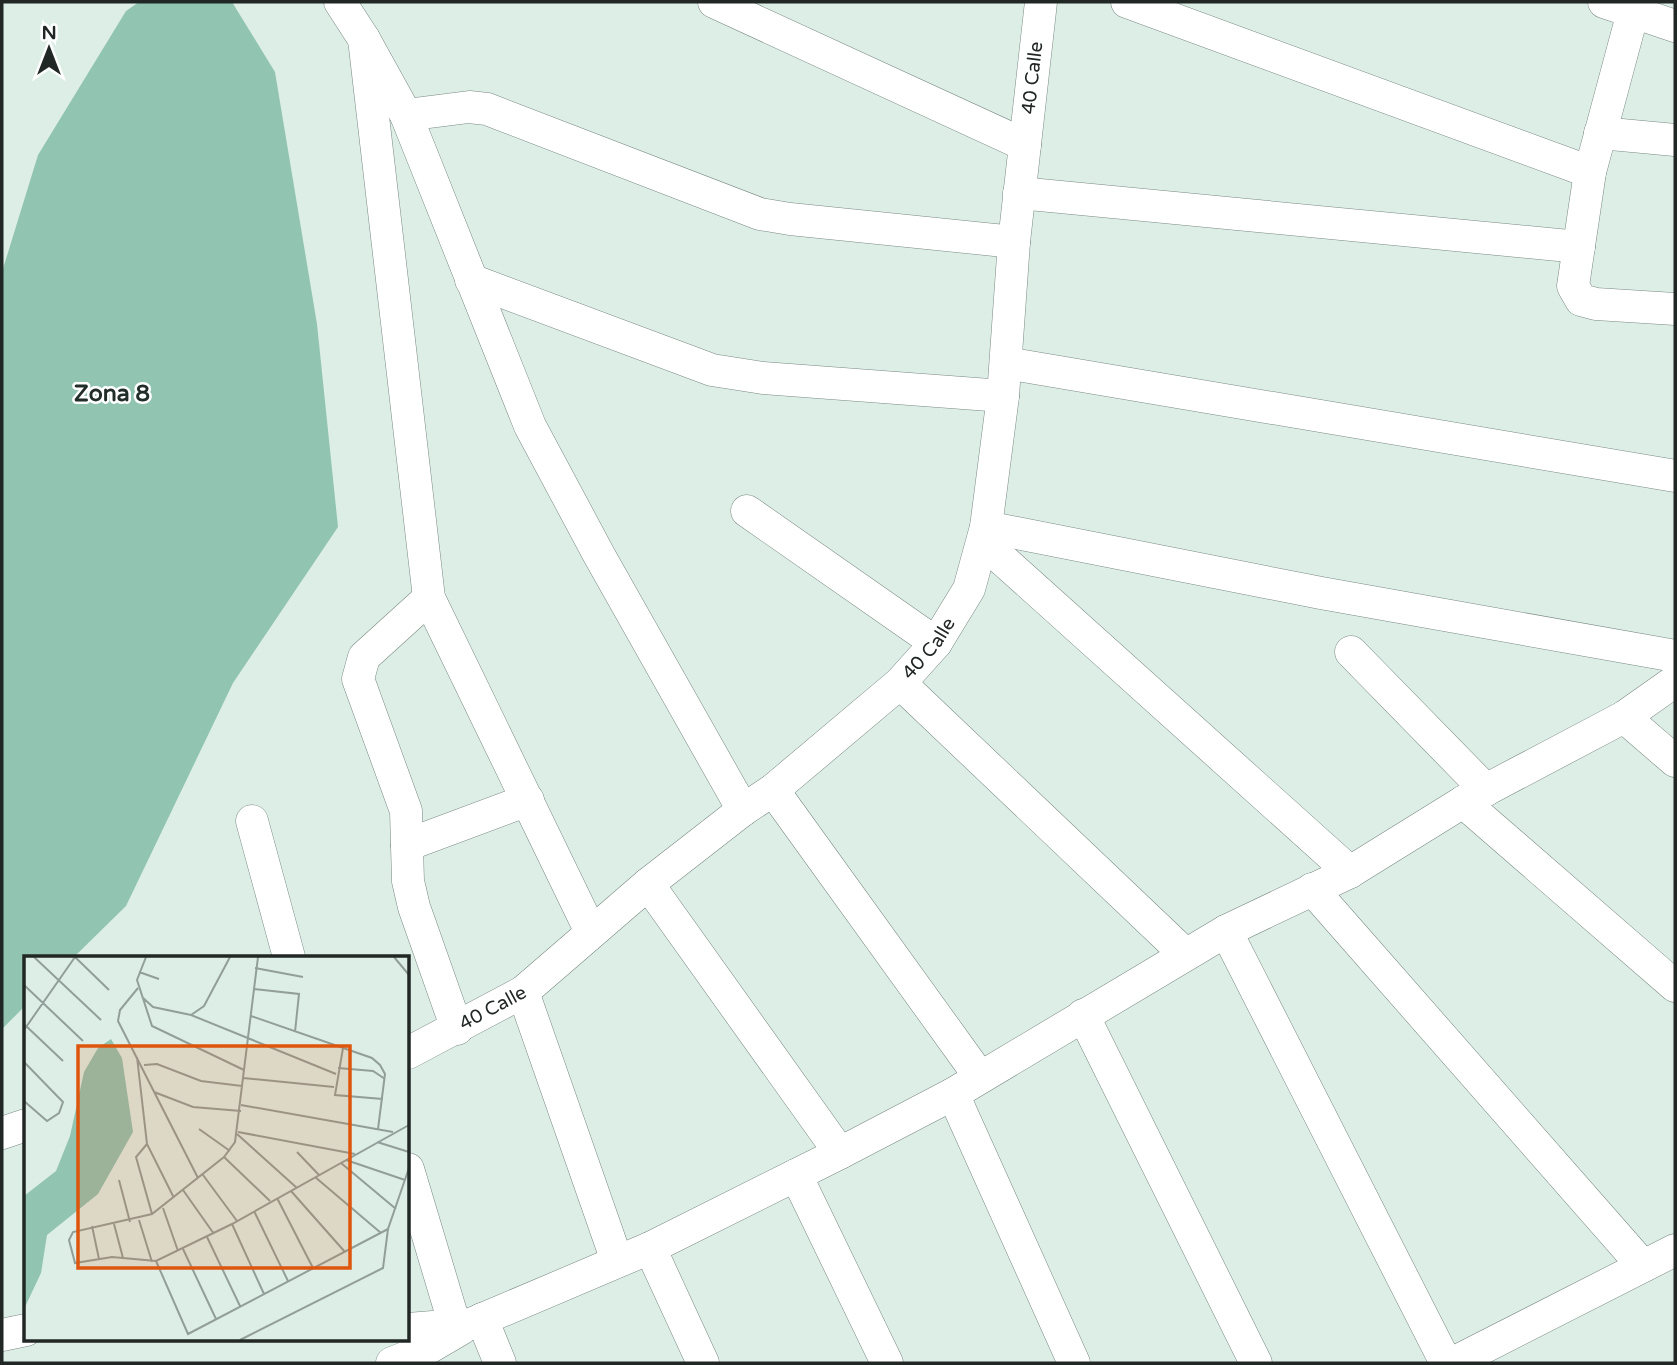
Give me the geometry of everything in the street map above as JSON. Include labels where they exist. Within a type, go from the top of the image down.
[{"type":"street","points":[[340,2],[364,39],[406,116],[530,426],[599,555],[743,810]]},
{"type":"street","points":[[714,2],[1025,145]]},
{"type":"street","name":"40 Calle","points":[[410,1053],[523,992],[648,884],[773,790],[900,683],[936,643],[969,589],[985,534],[1003,396],[1014,242],[1041,2]]},
{"type":"street","points":[[1127,2],[1590,172]]},
{"type":"street","points":[[1604,2],[1675,26]]},
{"type":"street","points":[[1633,12],[1590,172],[1573,286],[1581,300],[1596,304],[1675,309]]},
{"type":"street","points":[[364,39],[429,598],[591,932]]},
{"type":"street","points":[[406,116],[470,107],[487,109],[760,214],[1014,242]]},
{"type":"street","points":[[1600,133],[1675,139]]},
{"type":"street","points":[[1019,193],[1579,247]]},
{"type":"street","points":[[471,280],[712,370],[763,378],[1003,396]]},
{"type":"street","points":[[1006,363],[1675,476]]},
{"type":"street","points":[[747,511],[936,643]]},
{"type":"street","points":[[985,534],[1675,656]]},
{"type":"street","points":[[985,534],[1350,872]]},
{"type":"street","points":[[429,598],[364,657],[358,679],[406,811],[408,881],[414,907],[457,1029]]},
{"type":"street","points":[[1351,652],[1475,796],[1675,986]]},
{"type":"street","points":[[900,683],[1185,954]]},
{"type":"street","points":[[393,1363],[425,1350],[469,1323],[650,1248],[953,1094],[1226,931],[1350,872],[1475,796],[1667,695]]},
{"type":"street","points":[[1624,717],[1675,761]]},
{"type":"street","points":[[773,790],[980,1077]]},
{"type":"street","points":[[407,845],[528,800]]},
{"type":"street","points":[[252,821],[289,956]]},
{"type":"street","points":[[648,884],[840,1153]]},
{"type":"street","points":[[1312,889],[1643,1266]]},
{"type":"street","points":[[1226,931],[1446,1363]]},
{"type":"street","points":[[523,992],[617,1261]]},
{"type":"street","points":[[1083,1015],[1256,1363]]},
{"type":"street","points":[[953,1094],[1074,1363]]},
{"type":"street","points":[[2,1133],[24,1126]]},
{"type":"street","points":[[410,1174],[469,1323],[500,1363]]},
{"type":"street","points":[[796,1175],[887,1363]]},
{"type":"street","points":[[650,1248],[703,1363]]},
{"type":"street","points":[[1453,1363],[1675,1250]]},
{"type":"street","points":[[410,1329],[469,1323]]},
{"type":"street","points":[[2,1335],[24,1330]]},
{"type":"green space","points":[[139,2],[232,2],[275,72],[317,324],[338,527],[233,683],[126,906],[75,956],[24,956],[24,1007],[2,1029],[2,272],[38,155],[126,11]]},
{"type":"district","name":"Zona 8","points":[[112,394]]}]
